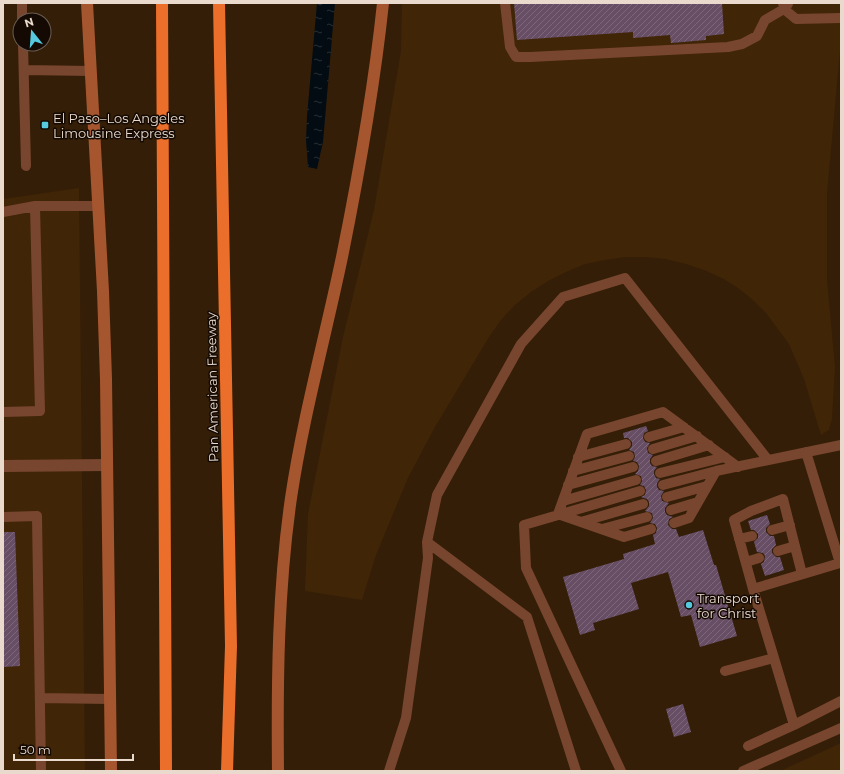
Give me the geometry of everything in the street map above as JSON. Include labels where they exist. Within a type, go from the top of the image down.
[{"type":"highway","points":[[162,3],[166,771]]},
{"type":"highway","name":"Pan American Freeway","points":[[219,3],[231,646],[226,771]]},
{"type":"highway","points":[[231,646],[234,771]]},
{"type":"main road","points":[[87,3],[106,379],[111,771]]},
{"type":"main road","points":[[278,771],[280,623],[285,546],[291,498],[310,396],[342,257],[368,120],[383,3]]},
{"type":"street","points":[[3,466],[107,465]]},
{"type":"lane","points":[[506,3],[510,47],[516,57],[728,47],[742,44],[757,36],[765,20],[786,5],[796,19],[841,18]]},
{"type":"lane","points":[[23,52],[26,166]]},
{"type":"lane","points":[[24,70],[91,71]]},
{"type":"lane","points":[[3,412],[40,411],[35,206]]},
{"type":"lane","points":[[3,212],[35,206],[98,206]]},
{"type":"lane","points":[[389,771],[406,718],[428,558],[427,542],[437,495],[521,344],[563,297],[625,278],[768,460]]},
{"type":"lane","points":[[558,514],[586,434],[655,414],[663,412],[738,466]]},
{"type":"lane","points":[[649,437],[684,427]]},
{"type":"lane","points":[[653,449],[697,436]]},
{"type":"lane","points":[[578,457],[626,444]]},
{"type":"lane","points":[[656,461],[709,445]]},
{"type":"lane","points":[[663,485],[738,466],[841,445]]},
{"type":"lane","points":[[753,589],[802,574],[841,565],[806,452]]},
{"type":"lane","points":[[573,471],[629,456]]},
{"type":"lane","points":[[660,474],[725,457]]},
{"type":"lane","points":[[568,485],[633,467]]},
{"type":"lane","points":[[674,523],[689,518],[716,471]]},
{"type":"lane","points":[[563,501],[636,480]]},
{"type":"lane","points":[[667,497],[707,486]]},
{"type":"lane","points":[[621,771],[526,568],[524,525],[640,491]]},
{"type":"lane","points":[[794,725],[734,520],[751,511],[783,499],[802,574]]},
{"type":"lane","points":[[671,510],[698,502]]},
{"type":"lane","points":[[581,522],[643,504]]},
{"type":"lane","points":[[558,514],[624,537],[651,530]]},
{"type":"lane","points":[[3,517],[37,516],[41,771]]},
{"type":"lane","points":[[602,529],[647,516]]},
{"type":"lane","points":[[772,530],[790,525]]},
{"type":"lane","points":[[739,539],[752,536]]},
{"type":"lane","points":[[427,542],[527,617],[576,771]]},
{"type":"lane","points":[[778,551],[795,546]]},
{"type":"lane","points":[[746,562],[759,558]]},
{"type":"lane","points":[[725,671],[774,658]]},
{"type":"lane","points":[[40,698],[110,699]]},
{"type":"lane","points":[[748,746],[841,701]]},
{"type":"lane","points":[[743,771],[841,728]]},
{"type":"shaded area","points":[[402,3],[841,3],[841,40],[827,194],[827,279],[835,367],[832,419],[829,430],[821,435],[804,379],[789,344],[766,313],[738,288],[722,278],[704,270],[666,259],[625,257],[585,264],[548,281],[531,292],[515,305],[501,320],[489,337],[435,427],[408,478],[376,555],[362,600],[305,591],[308,514],[343,337],[374,210],[401,51]]},
{"type":"shaded area","points":[[79,188],[85,771],[3,771],[3,199]]},
{"type":"shaded area","points":[[841,743],[841,771],[780,771]]},
{"type":"water","points":[[317,3],[335,3],[323,142],[317,169],[308,167],[306,140]]},
{"type":"building","points":[[514,3],[722,3],[724,34],[706,36],[706,40],[671,43],[670,35],[633,38],[633,32],[517,40]]},
{"type":"building","points":[[646,426],[648,431],[644,433],[643,438],[645,442],[650,443],[647,448],[648,453],[653,455],[650,459],[650,463],[652,466],[657,467],[654,474],[656,478],[660,479],[657,483],[657,487],[659,490],[664,491],[661,496],[662,501],[669,503],[665,508],[665,512],[667,515],[673,517],[669,519],[668,525],[672,529],[676,529],[679,537],[703,530],[714,565],[716,565],[737,636],[700,647],[691,615],[681,617],[668,572],[631,583],[639,609],[593,623],[595,630],[580,635],[563,577],[624,559],[623,554],[655,544],[653,535],[656,533],[657,528],[655,524],[650,523],[653,518],[652,513],[645,511],[649,506],[649,502],[647,499],[641,497],[645,495],[646,490],[644,486],[640,485],[642,481],[641,476],[635,474],[638,471],[639,466],[637,462],[633,461],[635,457],[634,452],[629,450],[632,446],[632,442],[628,438],[624,438],[623,433]]},
{"type":"building","points":[[767,515],[770,524],[766,528],[766,532],[770,536],[774,536],[776,545],[772,549],[772,553],[776,557],[780,557],[784,570],[765,576],[761,564],[764,562],[765,556],[763,553],[757,552],[754,542],[758,538],[758,534],[754,530],[751,530],[748,521]]},
{"type":"building","points":[[3,532],[15,532],[20,666],[3,667]]},
{"type":"building","points":[[683,704],[691,732],[674,737],[666,709]]},
{"type":"place","name":"El Paso–Los Angeles Limousine Express","points":[[45,125]]},
{"type":"place","name":"Transport for Christ","points":[[689,605]]}]
